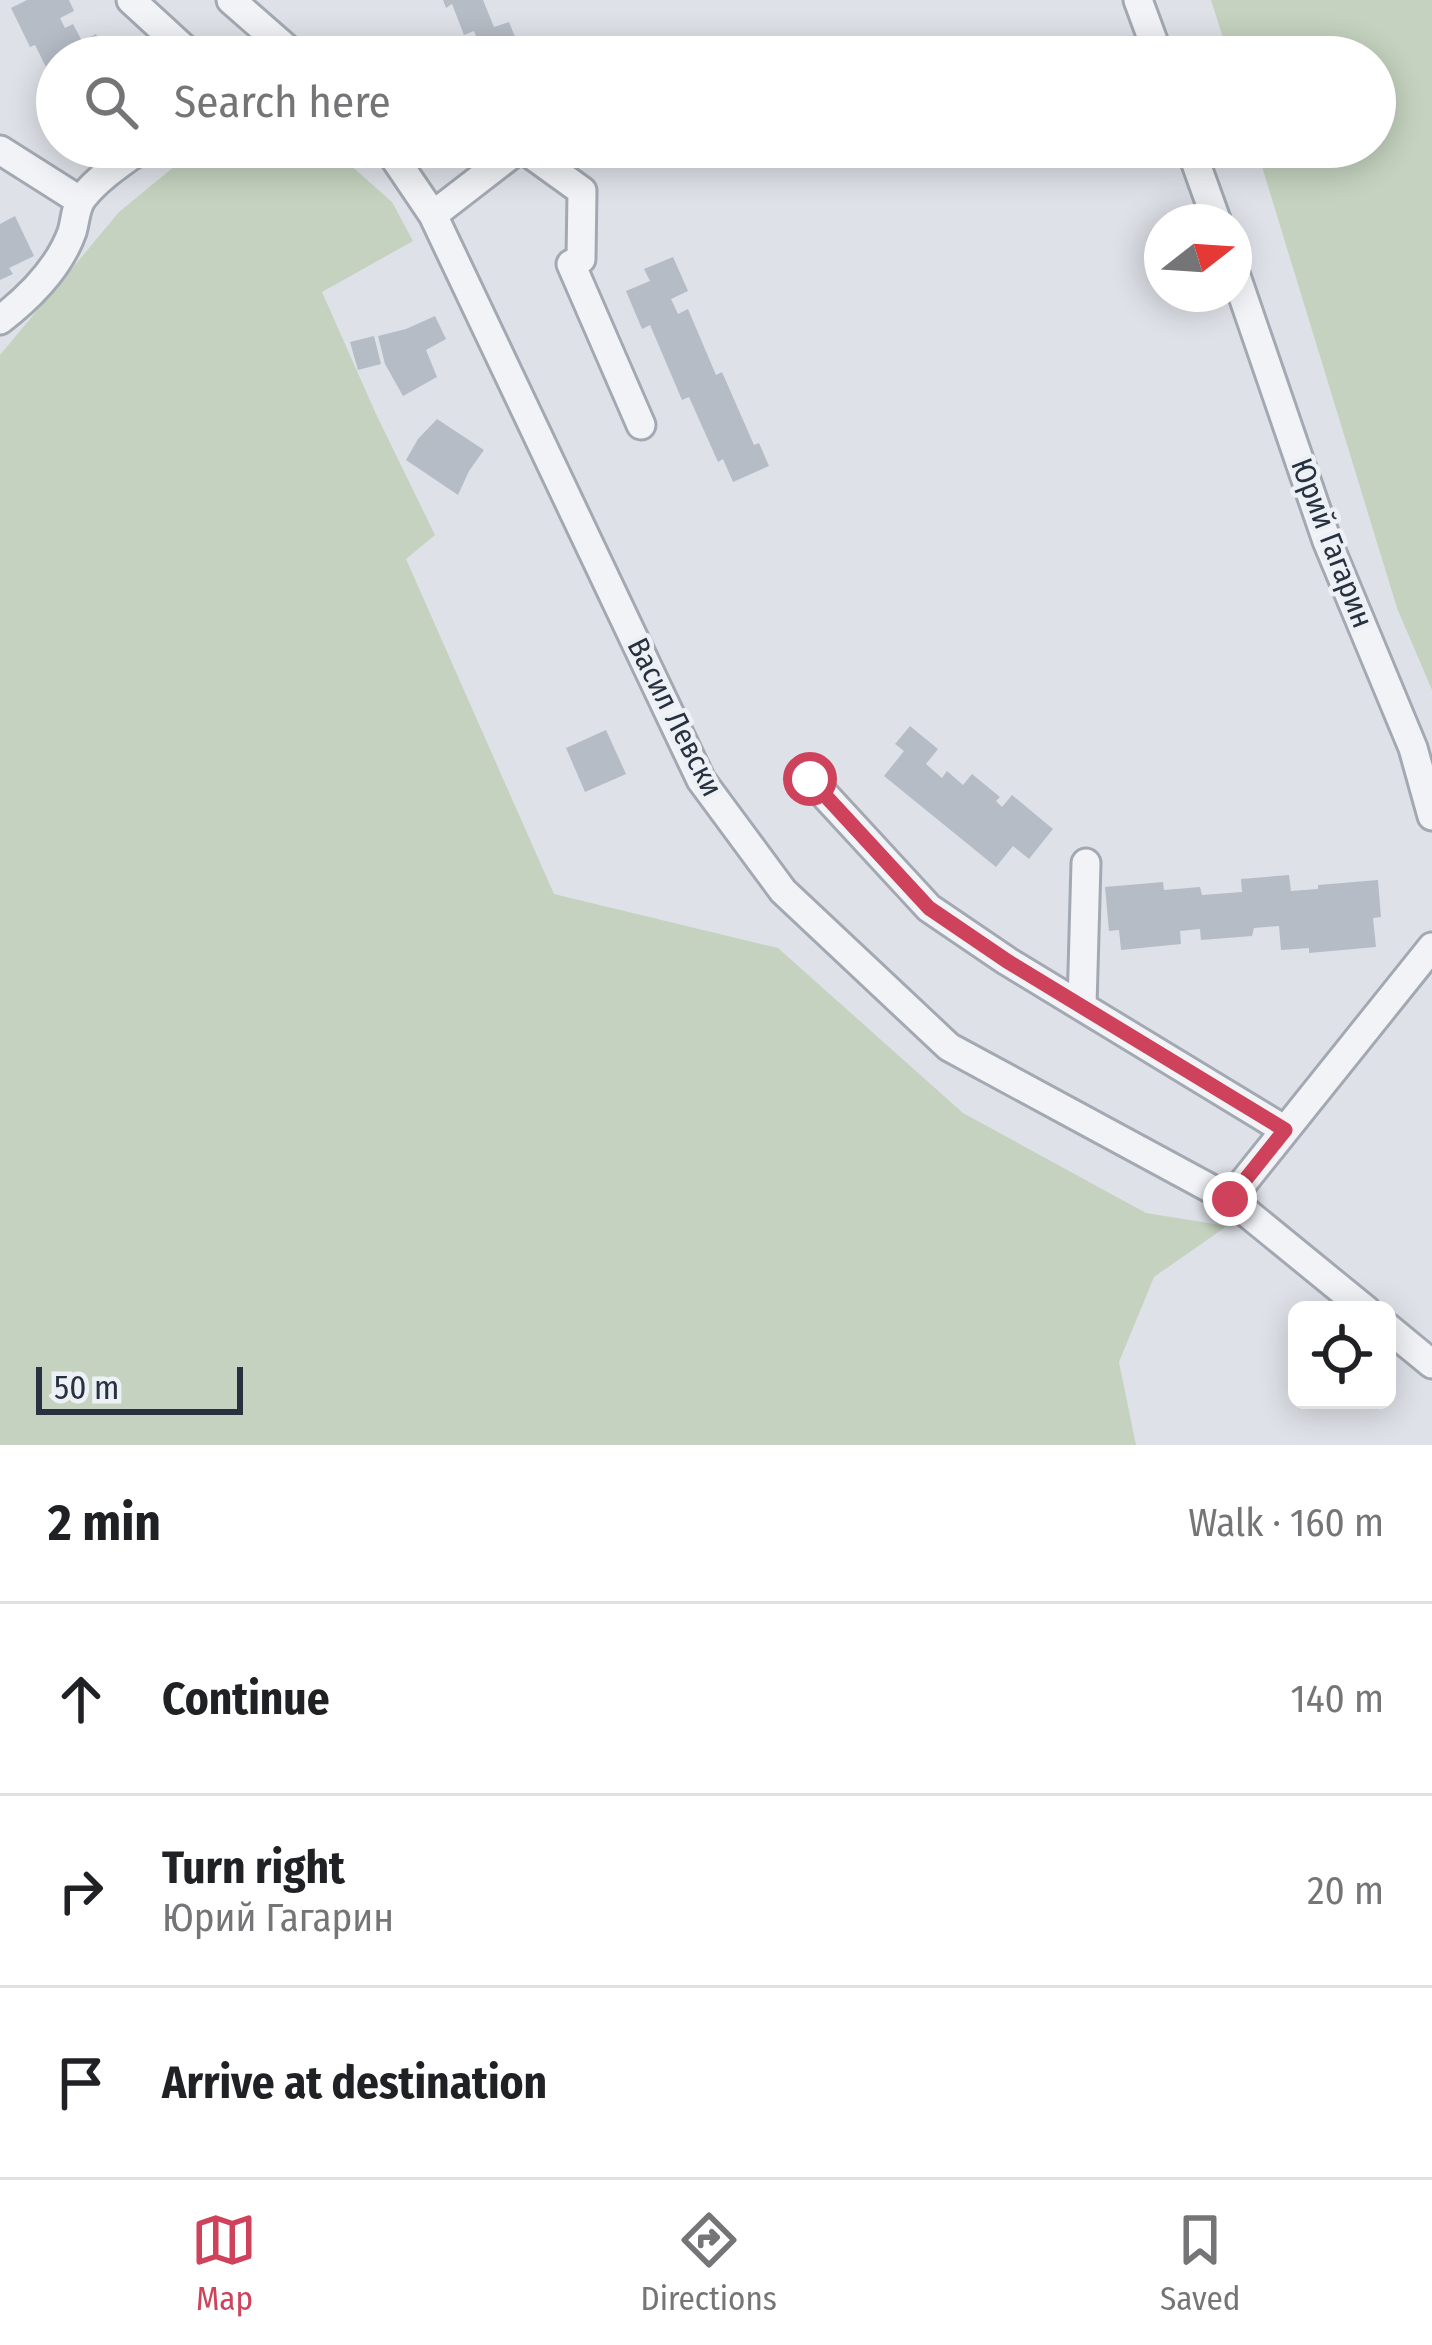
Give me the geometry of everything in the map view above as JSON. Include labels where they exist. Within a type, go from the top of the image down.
[{"type":"street","points":[[131,0],[170,36]]},
{"type":"street","points":[[231,0],[266,36]]},
{"type":"street","points":[[1138,0],[1151,36]]},
{"type":"street","points":[[5,157],[79,200]]},
{"type":"street","points":[[0,320],[38,287],[57,262],[72,232],[79,200],[114,168]]},
{"type":"street","name":"Васил Левски","points":[[401,168],[433,215],[701,780],[783,891],[949,1047],[1230,1199],[1355,1301]]},
{"type":"street","points":[[433,215],[494,168]]},
{"type":"street","points":[[550,168],[582,191],[581,259],[571,263],[641,425]]},
{"type":"street","points":[[1198,168],[1211,204]]},
{"type":"street","name":"Юрий Гагарин","points":[[1248,312],[1327,541],[1413,748],[1432,816]]},
{"type":"street","points":[[810,779],[929,908],[1007,961],[1285,1130]]},
{"type":"street","points":[[1082,1006],[1086,862]]},
{"type":"street","points":[[1230,1199],[1432,947]]},
{"type":"street","points":[[1396,1334],[1432,1364]]},
{"type":"green space","points":[[1211,0],[1432,0],[1432,690],[1397,608],[1262,168],[1396,168],[1396,36],[1222,36]]},
{"type":"green space","points":[[172,168],[354,168],[392,202],[413,241],[322,292],[435,535],[406,559],[554,894],[778,948],[963,1113],[1146,1213],[1227,1226],[1154,1277],[1119,1362],[1136,1445],[0,1445],[0,355],[119,212]]},
{"type":"building","points":[[27,0],[69,0],[74,11],[60,18],[65,28],[73,24],[79,36],[36,36],[36,47],[30,47],[11,8]]},
{"type":"building","points":[[443,0],[483,0],[494,27],[509,22],[515,36],[476,36],[474,31],[464,35],[452,4],[446,8]]},
{"type":"building","points":[[15,216],[34,256],[9,268],[13,274],[0,280],[0,224]]},
{"type":"building","points":[[673,257],[688,291],[671,299],[678,314],[688,309],[716,375],[722,372],[754,445],[759,443],[769,466],[733,482],[723,459],[718,462],[689,397],[682,400],[650,325],[642,329],[626,291],[650,281],[644,269]]},
{"type":"building","points":[[435,316],[446,339],[426,350],[437,377],[403,396],[385,364],[378,336]]},
{"type":"building","points":[[374,336],[381,364],[358,370],[350,342]]},
{"type":"building","points":[[437,419],[484,450],[458,495],[406,460]]},
{"type":"building","points":[[910,726],[938,749],[926,764],[942,778],[947,771],[963,785],[972,774],[1000,797],[996,801],[1002,807],[1012,795],[1053,829],[1029,859],[1013,846],[996,867],[884,776],[904,751],[895,744]]},
{"type":"building","points":[[606,730],[626,774],[585,792],[566,748]]},
{"type":"building","points":[[1289,875],[1291,891],[1378,880],[1381,917],[1373,918],[1376,947],[1309,953],[1309,948],[1281,950],[1279,926],[1254,928],[1252,936],[1201,940],[1200,929],[1180,931],[1181,944],[1121,950],[1119,930],[1109,931],[1105,887],[1163,882],[1164,890],[1200,887],[1202,895],[1242,892],[1241,879]]},
{"type":"route","points":[[810,779],[929,908],[1007,961],[1285,1130],[1230,1199]]}]
